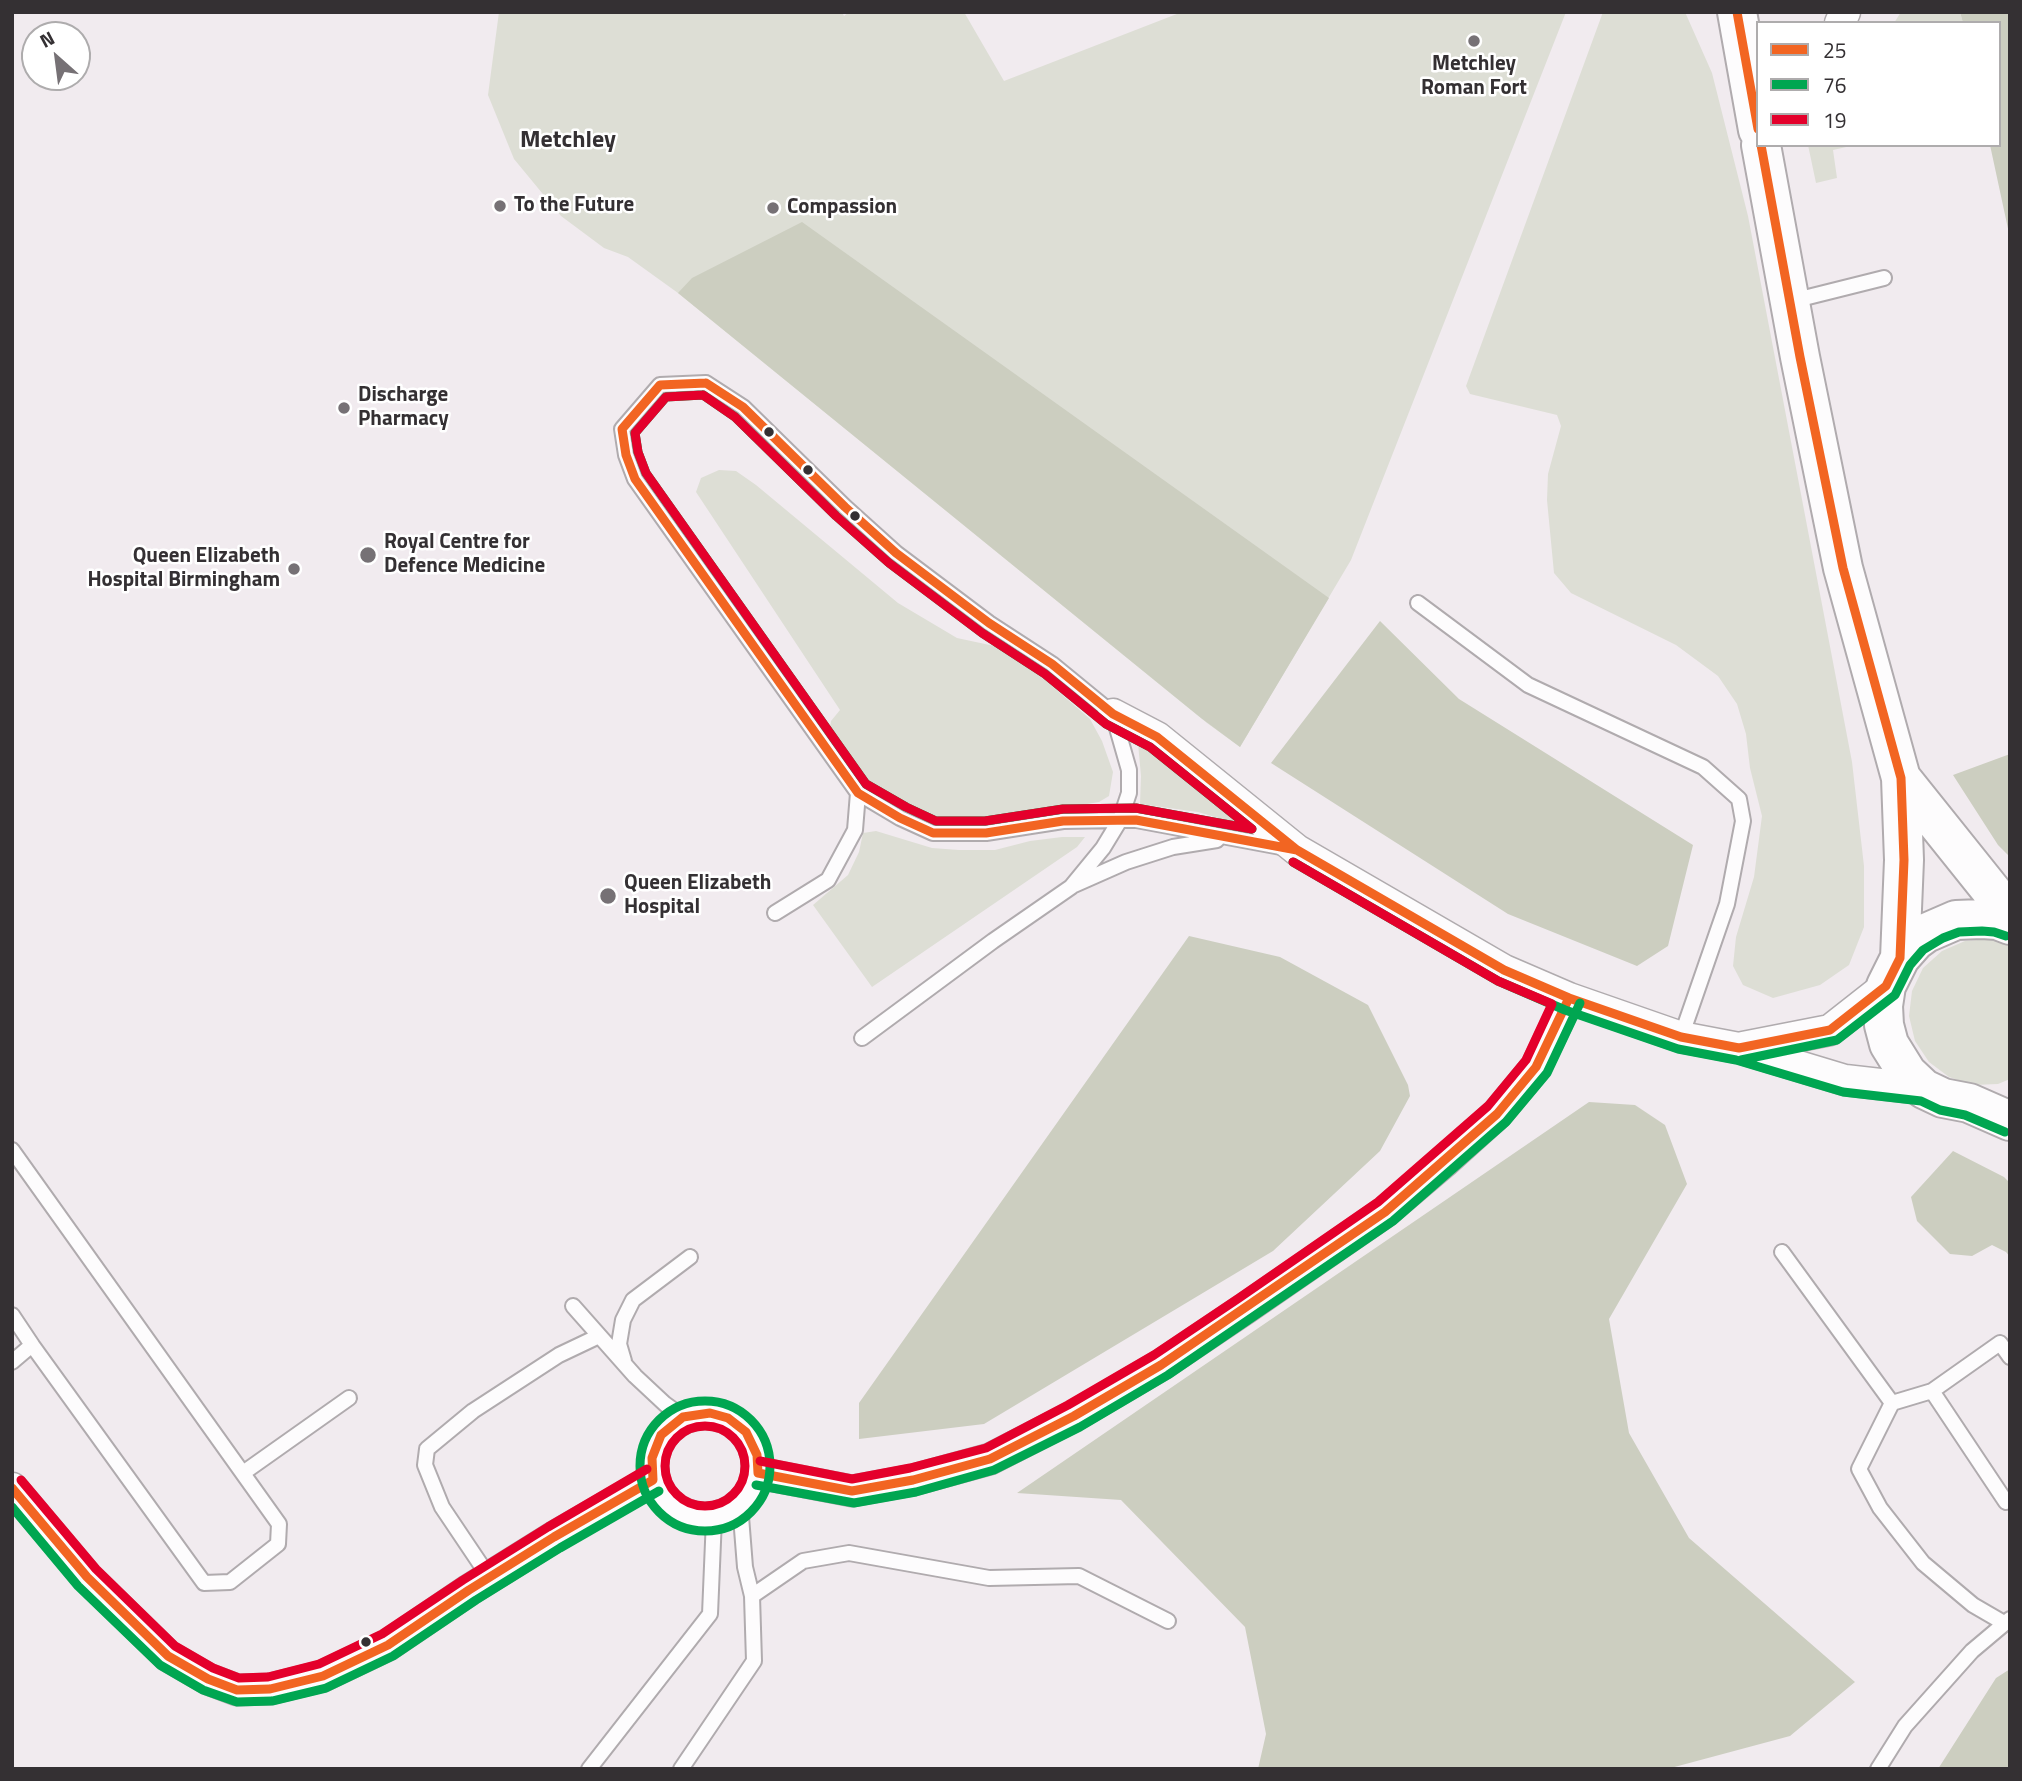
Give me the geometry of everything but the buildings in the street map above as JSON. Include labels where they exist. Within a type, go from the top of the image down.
[{"type":"street","points":[[1737,12],[1753,77],[1756,109]]},
{"type":"street","points":[[1761,147],[1800,358],[1843,568],[1901,778],[1904,860],[1893,972],[1883,1006],[1884,1025],[1889,1044],[1907,1073],[1924,1089],[1943,1098],[1969,1103],[1986,1103],[2010,1097]]},
{"type":"street","points":[[1113,714],[1157,737],[1297,850],[1504,970],[1569,998],[1681,1037],[1739,1048],[1845,1080],[1924,1089]]},
{"type":"street","points":[[1901,778],[2010,914]]},
{"type":"street","points":[[1739,1048],[1830,1030],[1893,972],[1926,933],[1956,920],[1997,920],[2010,925]]},
{"type":"street","points":[[758,1473],[852,1492],[913,1480],[990,1459],[1074,1416],[1161,1365],[1385,1212],[1497,1114],[1536,1067],[1569,998]]},
{"type":"street","points":[[1969,1103],[2010,1121]]},
{"type":"street","points":[[710,1413],[728,1418],[746,1433],[757,1455],[758,1473],[748,1497],[732,1511],[714,1518],[695,1519],[677,1512],[663,1500],[653,1480],[652,1458],[662,1435],[683,1418],[710,1413]]},
{"type":"street","points":[[12,1488],[87,1577],[168,1656],[208,1679],[237,1690],[270,1689],[323,1675],[388,1645],[489,1577],[653,1480]]},
{"type":"lane","points":[[1791,302],[1884,278]]},
{"type":"lane","points":[[1070,887],[1103,848],[1120,820],[1129,793],[1129,770],[1113,714],[1052,664],[989,623],[896,552],[845,507],[743,407],[706,383],[660,386],[622,429],[626,455],[635,479],[858,793],[900,818],[933,833],[986,833],[1063,821],[1120,820],[1136,820],[1297,850]]},
{"type":"lane","points":[[1418,603],[1528,685],[1703,767],[1739,799],[1743,821],[1727,904],[1681,1037]]},
{"type":"lane","points":[[775,913],[828,880],[855,830],[858,793]]},
{"type":"lane","points":[[862,1038],[1070,887],[1126,862],[1172,847],[1229,838]]},
{"type":"lane","points":[[12,1150],[279,1524],[278,1544],[230,1581],[204,1583],[12,1315]]},
{"type":"lane","points":[[1782,1252],[1892,1403]]},
{"type":"lane","points":[[625,1366],[619,1344],[623,1320],[633,1300],[690,1257]]},
{"type":"lane","points":[[573,1306],[625,1366],[683,1418]]},
{"type":"lane","points":[[489,1577],[442,1507],[425,1465],[427,1449],[473,1411],[559,1355],[600,1336]]},
{"type":"lane","points":[[1878,1769],[1905,1726],[1972,1651],[2007,1621],[1973,1605],[1923,1563],[1880,1508],[1859,1469],[1892,1403],[1932,1391],[2000,1343],[2010,1357]]},
{"type":"lane","points":[[12,1362],[32,1345]]},
{"type":"lane","points":[[1932,1391],[2006,1502],[2010,1500]]},
{"type":"lane","points":[[243,1473],[349,1398]]},
{"type":"lane","points":[[681,1769],[754,1661],[751,1596],[745,1567],[740,1504]]},
{"type":"lane","points":[[589,1769],[710,1614],[714,1518]]},
{"type":"lane","points":[[751,1596],[803,1560],[849,1553],[989,1578],[1079,1576],[1168,1621]]},
{"type":"shaded area","points":[[499,12],[842,12],[844,16],[849,12],[964,12],[1004,81],[1182,12],[1566,12],[1351,560],[1240,747],[678,293],[628,257],[604,248],[561,216],[514,159],[488,95]]},
{"type":"shaded area","points":[[1603,12],[1685,12],[1712,73],[1748,216],[1852,762],[1864,866],[1864,927],[1849,965],[1820,985],[1773,998],[1743,985],[1733,966],[1736,937],[1754,877],[1762,816],[1750,768],[1746,734],[1737,704],[1718,676],[1676,645],[1571,593],[1554,573],[1547,500],[1548,474],[1561,426],[1557,415],[1470,394],[1466,386]]},
{"type":"shaded area","points":[[1901,12],[1960,12],[1962,21],[1895,21]]},
{"type":"shaded area","points":[[1960,12],[2010,12],[2010,238],[1990,147],[2001,147],[2001,21],[1962,21]]},
{"type":"shaded area","points":[[1808,147],[1846,147],[1833,150],[1837,178],[1816,183]]},
{"type":"shaded area","points":[[802,222],[1329,598],[1240,747],[678,293],[692,278]]},
{"type":"shaded area","points":[[719,470],[736,471],[756,485],[898,603],[957,638],[999,647],[1045,680],[1090,719],[1102,741],[1113,772],[1109,796],[1099,802],[1009,817],[955,819],[924,816],[880,797],[856,776],[833,746],[831,721],[840,710],[696,492],[701,478]]},
{"type":"shaded area","points":[[1380,621],[1459,699],[1693,845],[1668,946],[1637,966],[1508,914],[1271,763]]},
{"type":"shaded area","points":[[1138,743],[1205,783],[1266,832],[1198,812],[1140,804]]},
{"type":"shaded area","points":[[2010,754],[2010,857],[1998,845],[1953,775]]},
{"type":"shaded area","points":[[876,831],[932,848],[959,850],[995,850],[1030,841],[1085,837],[1077,847],[872,987],[813,905],[848,875],[859,852],[863,833]]},
{"type":"shaded area","points":[[1189,936],[1280,957],[1368,1005],[1408,1085],[1410,1096],[1380,1151],[1273,1251],[984,1424],[859,1439],[859,1403]]},
{"type":"shaded area","points":[[1988,939],[2010,943],[2010,1079],[1998,1084],[1973,1085],[1949,1077],[1929,1062],[1915,1041],[1909,1016],[1912,991],[1923,968],[1942,951],[1965,941]]},
{"type":"shaded area","points":[[1589,1102],[1635,1105],[1665,1125],[1687,1184],[1609,1319],[1629,1433],[1689,1538],[1855,1682],[1790,1736],[1667,1769],[1258,1769],[1266,1734],[1245,1627],[1121,1500],[1017,1493]]},
{"type":"shaded area","points":[[1953,1151],[2004,1177],[2010,1183],[2010,1257],[1992,1245],[1972,1256],[1950,1254],[1917,1221],[1911,1197]]},
{"type":"shaded area","points":[[2010,1669],[2010,1769],[1938,1769],[1996,1678]]},
{"type":"transit line","name":"25","points":[[1737,12],[1756,118]]},
{"type":"transit line","name":"25","points":[[1297,850],[1504,970],[1569,998],[1681,1037],[1739,1048],[1830,1030],[1886,986],[1900,958],[1904,860],[1901,778],[1843,568],[1761,147]]},
{"type":"transit line","name":"25","points":[[706,383],[743,407],[896,553],[989,623],[1052,664],[1113,714],[1157,737],[1297,850],[1136,820],[1063,821],[986,833],[933,833],[900,818],[858,793],[635,479],[626,455],[622,429],[660,385],[706,383]]},
{"type":"transit line","name":"76","points":[[703,395],[735,417],[836,516],[889,563],[982,633],[1045,674],[1106,724],[1150,747],[1252,829],[1136,808],[1063,809],[985,821],[936,821],[866,784],[646,473],[638,452],[635,433],[666,397],[703,395]]},
{"type":"transit line","name":"19","points":[[703,395],[735,417],[836,516],[889,563],[982,633],[1045,674],[1106,724],[1150,747],[1252,829],[1136,808],[1063,809],[985,821],[936,821],[866,784],[646,473],[638,452],[635,433],[666,397],[703,395]]},
{"type":"transit line","name":"76","points":[[1293,862],[1498,981],[1565,1010],[1678,1049],[1736,1060],[1843,1092],[1921,1101],[2005,1132]]},
{"type":"transit line","name":"19","points":[[760,1461],[852,1479],[910,1468],[986,1448],[1154,1355],[1239,1298],[1378,1202],[1488,1106],[1526,1060],[1552,1004],[1498,981],[1293,862]]},
{"type":"transit line","name":"76","points":[[1741,1060],[1837,1040],[1895,995],[1910,965],[1923,950],[1943,938],[1959,932],[1982,931],[2006,936]]},
{"type":"transit line","name":"25","points":[[12,1488],[87,1577],[168,1656],[208,1679],[237,1690],[270,1689],[323,1676],[388,1645],[554,1537],[653,1480],[652,1458],[661,1435],[683,1417],[710,1413],[728,1418],[746,1432],[757,1455],[758,1473],[852,1491],[913,1480],[990,1459],[1074,1416],[1161,1365],[1385,1212],[1497,1114],[1536,1067],[1569,998]]},
{"type":"transit line","name":"76","points":[[756,1485],[854,1503],[916,1492],[994,1470],[1080,1427],[1168,1375],[1393,1221],[1506,1122],[1547,1073],[1580,1003]]},
{"type":"transit line","name":"76","points":[[705,1401],[730,1406],[751,1420],[765,1441],[770,1466],[765,1491],[751,1512],[730,1526],[705,1531],[680,1526],[659,1512],[645,1491],[640,1466],[645,1441],[659,1420],[680,1406],[705,1401]]},
{"type":"transit line","name":"19","points":[[705,1426],[720,1429],[733,1438],[742,1451],[745,1466],[742,1481],[733,1494],[720,1503],[705,1506],[690,1503],[677,1494],[668,1481],[665,1466],[668,1451],[677,1438],[690,1429],[705,1426]]},
{"type":"transit line","name":"19","points":[[21,1480],[96,1569],[175,1646],[213,1668],[239,1678],[268,1677],[319,1664],[382,1634],[548,1527],[647,1469]]},
{"type":"transit line","name":"76","points":[[12,1507],[78,1586],[160,1665],[203,1690],[237,1702],[272,1701],[326,1688],[393,1656],[476,1600],[659,1491]]},
{"type":"place","name":"Metchley Roman Fort","points":[[1474,41]]},
{"type":"place","name":"To the Future","points":[[500,206]]},
{"type":"place","name":"Compassion","points":[[773,208]]},
{"type":"place","name":"Discharge Pharmacy","points":[[344,408]]},
{"type":"place","name":"Royal Centre for Defence Medicine","points":[[368,555]]},
{"type":"place","name":"Queen Elizabeth Hospital Birmingham","points":[[294,569]]},
{"type":"place","name":"Queen Elizabeth Hospital","points":[[608,896]]},
{"type":"district","name":"Metchley","points":[[568,141]]}]
